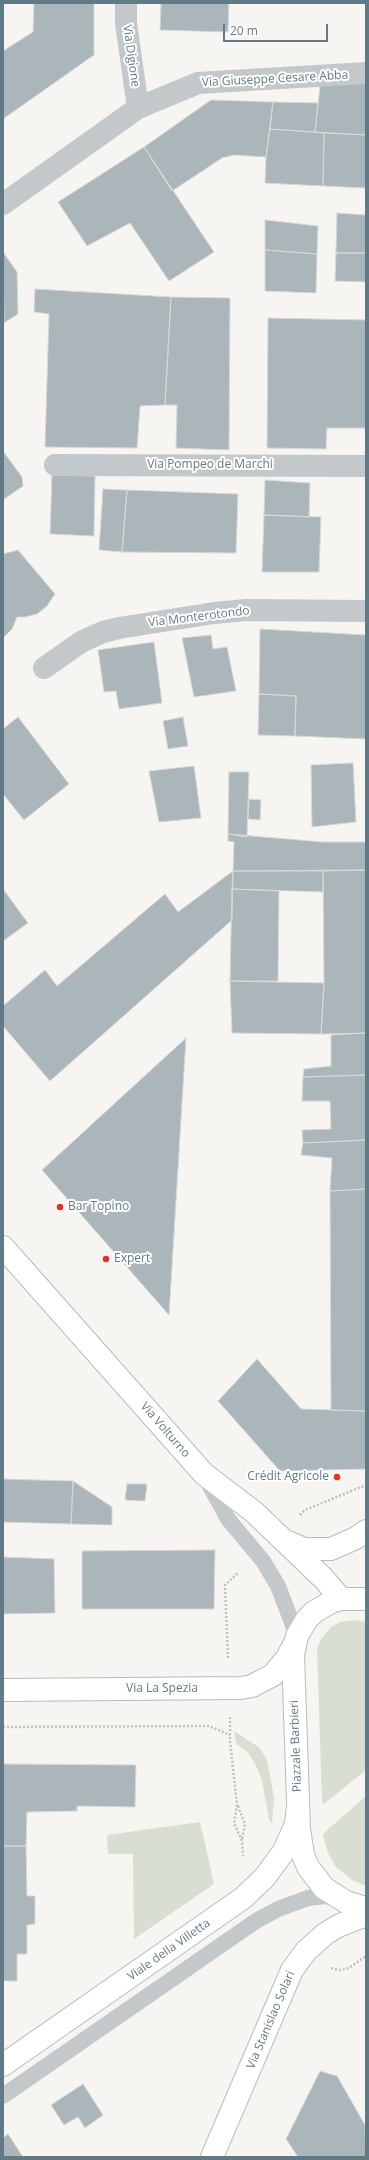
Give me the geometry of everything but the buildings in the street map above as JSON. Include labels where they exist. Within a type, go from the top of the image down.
[{"type":"street","name":"Via Digione","points":[[126,3],[126,23],[138,108]]},
{"type":"street","name":"Via Giuseppe Cesare Abba","points":[[3,204],[138,108],[198,83],[366,74]]},
{"type":"street","name":"Via Pompeo de Marchi","points":[[55,465],[366,466]]},
{"type":"street","name":"Via Monterotondo","points":[[44,668],[81,642],[103,632],[119,628],[214,613],[246,610],[366,611]]},
{"type":"street","name":"Via Volturno","points":[[3,1247],[204,1474],[254,1512],[277,1536],[324,1579],[341,1599]]},
{"type":"street","points":[[277,1536],[304,1549],[322,1550],[339,1546],[366,1530]]},
{"type":"street","points":[[341,1599],[366,1583]]},
{"type":"street","name":"Piazzale Barbieri","points":[[356,1905],[324,1888],[308,1867],[300,1842],[294,1655],[297,1636],[307,1619],[314,1612],[331,1602],[341,1599],[366,1599]]},
{"type":"street","name":"Via La Spezia","points":[[3,1690],[229,1689],[252,1686],[273,1674],[288,1658],[297,1636]]},
{"type":"street","name":"Viale della Villetta","points":[[3,2065],[243,1898],[265,1877],[284,1851],[296,1824],[298,1806]]},
{"type":"street","name":"Via Stanislao Solari","points":[[212,2157],[292,1970],[306,1951],[325,1934],[338,1926],[366,1915]]},
{"type":"lane","points":[[204,1474],[228,1519],[257,1555],[278,1586],[297,1636]]},
{"type":"lane","points":[[3,2096],[267,1915],[308,1898],[324,1896],[356,1905]]},
{"type":"path","points":[[277,1536],[305,1510],[366,1485]]},
{"type":"path","points":[[237,1803],[245,1824],[242,1842],[234,1823],[237,1803],[230,1735],[225,1585],[257,1555]]},
{"type":"path","points":[[3,1727],[209,1726],[230,1735]]},
{"type":"shaded area","points":[[355,1620],[366,1622],[366,1770],[324,1804],[322,1801],[317,1649],[321,1639],[331,1627],[340,1622]]},
{"type":"shaded area","points":[[234,1731],[260,1748],[267,1760],[274,1798],[272,1823],[269,1819],[262,1780],[249,1754],[236,1743]]},
{"type":"shaded area","points":[[366,1796],[366,1886],[352,1880],[335,1866],[328,1853],[323,1836],[325,1832]]},
{"type":"shaded area","points":[[200,1822],[214,1884],[134,1939],[133,1854],[108,1854],[107,1835]]},
{"type":"place","name":"Bar Topino","points":[[60,1207]]},
{"type":"place","name":"Expert","points":[[106,1259]]},
{"type":"place","name":"Crédit Agricole","points":[[337,1477]]}]
